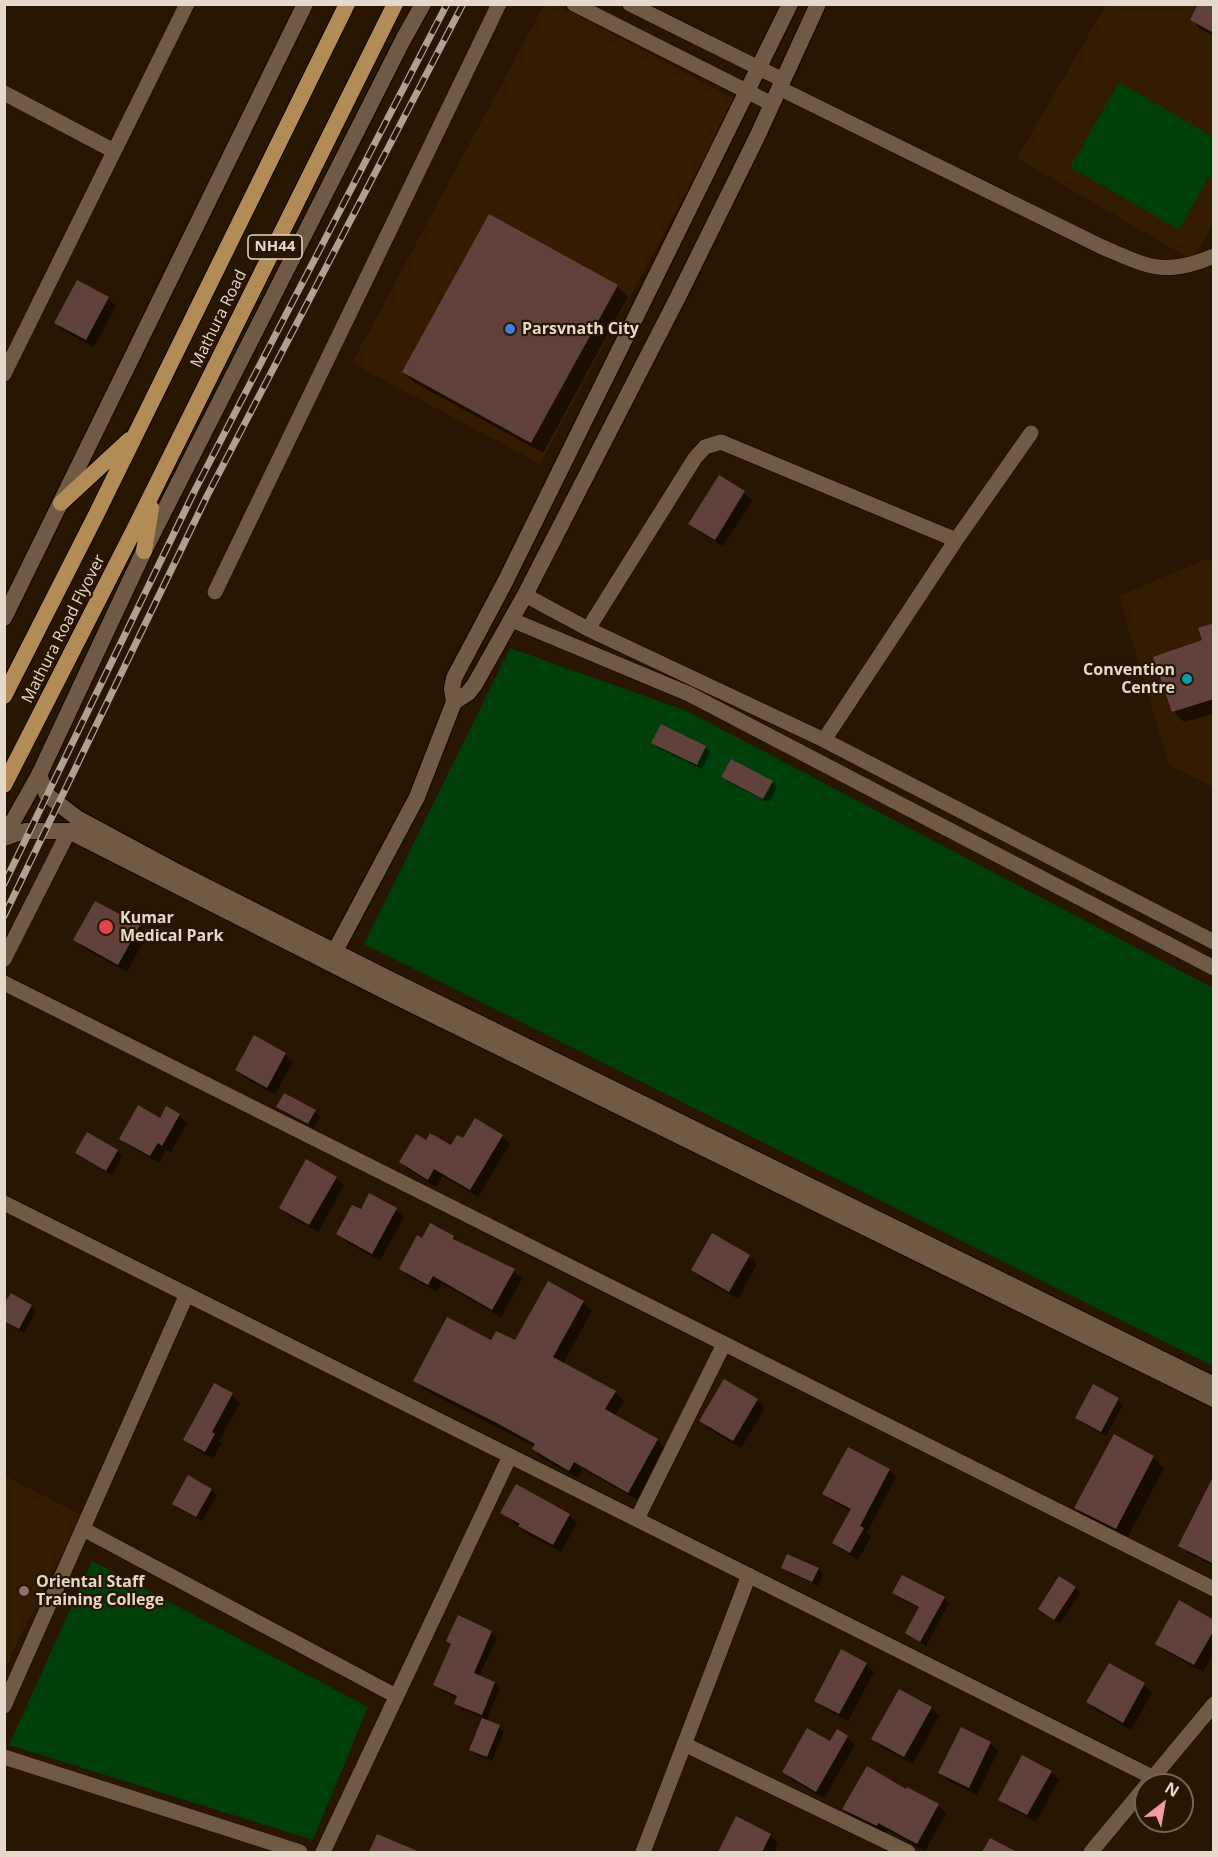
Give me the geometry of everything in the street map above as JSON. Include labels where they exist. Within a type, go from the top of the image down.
[{"type":"highway","name":"Mathura Road","points":[[136,433],[347,4]]},
{"type":"highway","name":"Mathura Road","points":[[155,489],[395,4]]},
{"type":"highway","points":[[62,503],[136,433]]},
{"type":"highway","name":"Mathura Road Flyover","points":[[4,696],[136,433]]},
{"type":"highway","points":[[144,551],[155,489]]},
{"type":"highway","name":"Mathura Road Flyover","points":[[4,785],[155,489]]},
{"type":"street","points":[[4,374],[187,4]]},
{"type":"street","points":[[4,618],[305,4]]},
{"type":"street","points":[[4,838],[39,775],[144,551],[423,4]]},
{"type":"street","points":[[215,592],[499,4]]},
{"type":"street","points":[[574,4],[772,104]]},
{"type":"street","points":[[630,4],[759,69],[781,84],[1144,265],[1169,269],[1194,264],[1214,256]]},
{"type":"street","points":[[331,956],[417,797],[454,702],[452,689],[454,678],[505,582],[790,4]]},
{"type":"street","points":[[454,702],[468,693],[475,684],[512,620],[679,295],[818,4]]},
{"type":"street","points":[[4,93],[114,151]]},
{"type":"street","points":[[824,740],[956,540],[1031,432]]},
{"type":"street","points":[[588,629],[695,458],[705,447],[721,442],[956,540]]},
{"type":"street","points":[[525,595],[588,629],[824,740],[1214,942]]},
{"type":"street","points":[[512,620],[689,694],[1214,968]]},
{"type":"street","points":[[39,775],[47,795],[77,818],[331,956],[393,995],[1214,1399]]},
{"type":"street","points":[[4,838],[26,831],[69,831],[1214,1385]]},
{"type":"street","points":[[4,959],[69,831]]},
{"type":"street","points":[[4,983],[1214,1589]]},
{"type":"street","points":[[4,1203],[1144,1773]]},
{"type":"street","points":[[4,1706],[187,1294]]},
{"type":"street","points":[[637,1519],[724,1344]]},
{"type":"street","points":[[323,1852],[510,1456]]},
{"type":"street","points":[[83,1529],[396,1696]]},
{"type":"street","points":[[643,1852],[749,1575]]},
{"type":"street","points":[[1155,1773],[1214,1704]]},
{"type":"street","points":[[684,1744],[908,1852]]},
{"type":"street","points":[[4,1757],[300,1852]]},
{"type":"street","points":[[1091,1852],[1134,1799]]},
{"type":"shaded area","points":[[544,5],[558,5],[736,100],[540,464],[352,363]]},
{"type":"shaded area","points":[[1106,5],[1213,5],[1213,224],[1192,260],[1017,158]]},
{"type":"shaded area","points":[[1206,559],[1213,563],[1213,787],[1169,765],[1119,596]]},
{"type":"shaded area","name":"Oriental Staff Training College","points":[[5,1476],[81,1515],[5,1667]]},
{"type":"green space","points":[[1119,82],[1213,137],[1213,170],[1179,230],[1070,167]]},
{"type":"green space","points":[[510,648],[687,711],[1213,988],[1213,1366],[364,944]]},
{"type":"green space","points":[[92,1561],[368,1707],[313,1840],[9,1745]]},
{"type":"building","points":[[1198,4],[1214,4],[1214,33],[1190,20]]},
{"type":"building","name":"Parsvnath City","points":[[489,214],[618,285],[531,443],[402,372]]},
{"type":"building","points":[[77,280],[109,297],[86,340],[54,323]]},
{"type":"building","points":[[719,475],[745,491],[715,540],[688,524]]},
{"type":"building","name":"Convention Centre","points":[[1214,623],[1214,699],[1172,712],[1153,657],[1202,640],[1198,628]]},
{"type":"building","points":[[661,724],[706,746],[697,765],[651,743]]},
{"type":"building","points":[[731,759],[773,781],[763,799],[721,777]]},
{"type":"building","points":[[95,901],[140,925],[118,965],[73,940]]},
{"type":"building","points":[[254,1035],[286,1053],[267,1088],[235,1070]]},
{"type":"building","points":[[284,1093],[316,1110],[308,1124],[276,1107]]},
{"type":"building","points":[[138,1105],[160,1118],[166,1106],[180,1114],[162,1146],[158,1143],[150,1156],[119,1139]]},
{"type":"building","points":[[475,1118],[503,1135],[470,1190],[434,1169],[428,1180],[399,1162],[416,1134],[426,1140],[430,1133],[451,1145],[457,1135],[463,1138]]},
{"type":"building","points":[[87,1132],[118,1150],[106,1171],[75,1153]]},
{"type":"building","points":[[306,1159],[337,1177],[309,1225],[279,1208]]},
{"type":"building","points":[[369,1193],[397,1208],[372,1254],[336,1234],[352,1205],[361,1209]]},
{"type":"building","points":[[430,1223],[454,1236],[453,1239],[515,1269],[492,1310],[433,1276],[428,1285],[399,1269],[417,1235],[422,1238]]},
{"type":"building","points":[[712,1233],[750,1255],[729,1292],[691,1270]]},
{"type":"building","points":[[548,1281],[584,1301],[553,1357],[616,1391],[605,1409],[658,1439],[628,1493],[574,1462],[569,1471],[532,1449],[535,1444],[413,1381],[447,1317],[491,1340],[496,1331],[515,1340]]},
{"type":"building","points":[[11,1293],[32,1305],[19,1329],[4,1321],[4,1304]]},
{"type":"building","points":[[724,1379],[758,1399],[733,1441],[699,1421]]},
{"type":"building","points":[[214,1383],[233,1393],[212,1432],[215,1434],[205,1452],[183,1440]]},
{"type":"building","points":[[1093,1384],[1119,1398],[1101,1432],[1075,1418]]},
{"type":"building","points":[[1114,1434],[1154,1456],[1116,1529],[1074,1508]]},
{"type":"building","points":[[848,1447],[890,1469],[860,1526],[864,1528],[850,1553],[832,1543],[851,1509],[822,1494]]},
{"type":"building","points":[[188,1475],[212,1489],[196,1517],[172,1504]]},
{"type":"building","points":[[1214,1475],[1214,1564],[1178,1546]]},
{"type":"building","points":[[516,1484],[570,1514],[553,1545],[518,1526],[520,1524],[500,1513]]},
{"type":"building","points":[[787,1554],[819,1568],[812,1582],[781,1568]]},
{"type":"building","points":[[902,1575],[945,1597],[920,1642],[905,1633],[919,1607],[892,1593]]},
{"type":"building","points":[[1059,1576],[1076,1587],[1054,1620],[1038,1609]]},
{"type":"building","points":[[1179,1600],[1214,1620],[1214,1630],[1194,1665],[1155,1644]]},
{"type":"building","points":[[458,1615],[492,1631],[474,1673],[495,1682],[482,1715],[454,1704],[457,1696],[433,1685],[451,1644],[446,1641]]},
{"type":"building","points":[[841,1649],[867,1663],[839,1714],[814,1701]]},
{"type":"building","points":[[1109,1663],[1145,1683],[1123,1723],[1086,1702]]},
{"type":"building","points":[[899,1689],[932,1707],[904,1757],[871,1739]]},
{"type":"building","points":[[482,1718],[500,1725],[487,1757],[469,1750]]},
{"type":"building","points":[[961,1727],[991,1742],[969,1788],[938,1773]]},
{"type":"building","points":[[807,1728],[830,1741],[837,1729],[848,1736],[816,1792],[782,1772]]},
{"type":"building","points":[[1022,1755],[1052,1771],[1027,1815],[998,1800]]},
{"type":"building","points":[[867,1766],[906,1789],[907,1787],[939,1804],[917,1844],[878,1823],[877,1826],[842,1809]]},
{"type":"building","points":[[736,1816],[771,1834],[762,1852],[718,1852]]},
{"type":"building","points":[[377,1834],[420,1852],[369,1852]]},
{"type":"building","points":[[990,1838],[1017,1852],[982,1852]]},
{"type":"railway","points":[[4,884],[195,490],[447,4]]},
{"type":"railway","points":[[4,916],[207,496],[463,4]]},
{"type":"place","name":"Parsvnath City","points":[[510,329]]},
{"type":"place","name":"Convention Centre","points":[[1187,679]]},
{"type":"place","name":"Kumar Medical Park","points":[[106,927]]},
{"type":"place","name":"Oriental Staff Training College","points":[[24,1591]]}]
